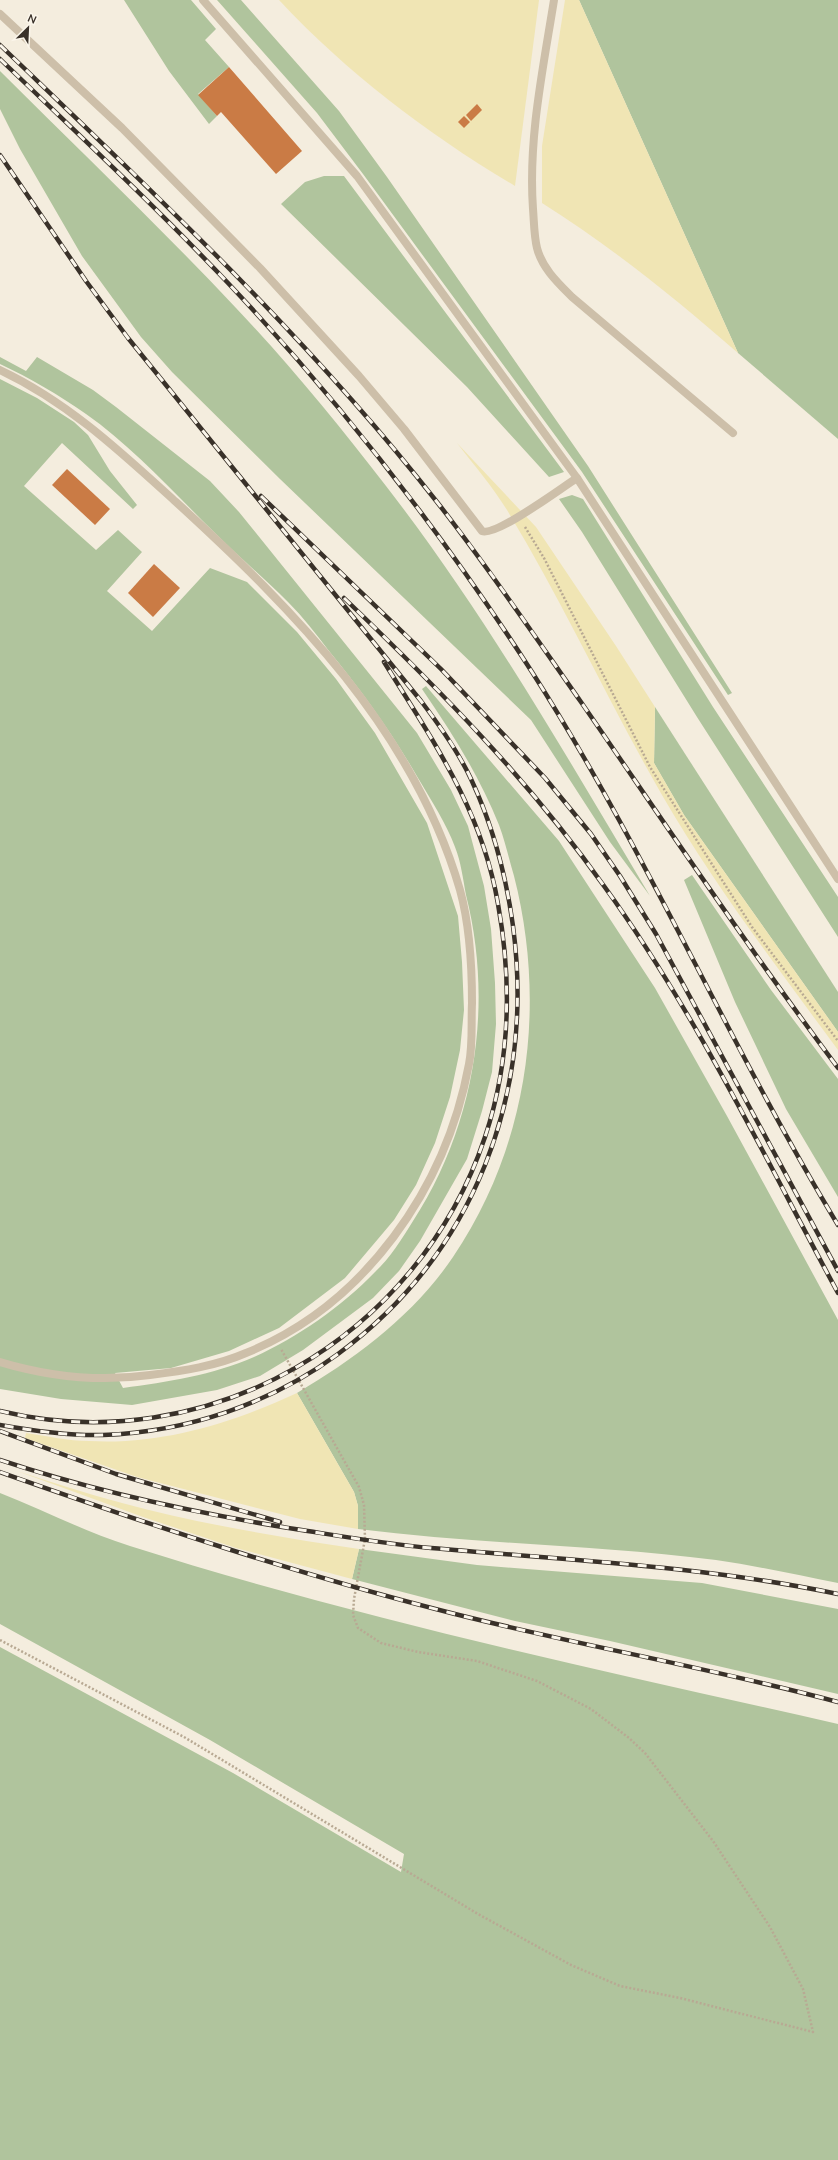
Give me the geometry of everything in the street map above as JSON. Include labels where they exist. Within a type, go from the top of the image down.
[{"type":"lane","points":[[203,0],[357,176],[577,478],[838,879]]},
{"type":"lane","points":[[554,0],[536,116],[532,156],[534,218],[537,248],[542,261],[555,280],[572,297],[733,433]]},
{"type":"lane","points":[[0,14],[122,128],[260,268],[359,376],[399,424],[482,531],[489,532],[519,516],[577,478]]},
{"type":"lane","points":[[0,370],[52,398],[92,426],[198,523],[289,610],[320,646],[374,716],[402,758],[427,803],[460,890],[468,928],[472,972],[470,1061],[448,1138],[432,1178],[409,1216],[359,1278],[331,1302],[293,1328],[249,1352],[214,1364],[118,1379],[72,1378],[23,1369],[0,1362]]},
{"type":"path","points":[[519,516],[544,558],[650,767],[752,927],[838,1042]]},
{"type":"path","points":[[0,1640],[184,1737],[478,1914],[571,1965],[620,1986],[680,1998],[813,2032],[803,1989],[770,1927],[713,1841],[645,1753],[629,1738],[591,1709],[537,1681],[477,1661],[418,1652],[381,1643],[358,1628],[353,1615],[354,1600],[365,1539],[364,1505],[359,1487],[275,1338]]},
{"type":"green space","points":[[124,0],[191,0],[216,29],[205,40],[229,67],[198,94],[217,116],[209,124],[169,71]]},
{"type":"green space","points":[[217,0],[241,0],[339,111],[387,177],[588,466],[732,693],[728,695],[582,472],[363,174],[317,113]]},
{"type":"green space","points":[[579,0],[838,0],[838,439],[738,353]]},
{"type":"green space","points":[[0,71],[149,218],[256,329],[332,418],[368,463],[423,535],[492,636],[556,739],[650,896],[610,842],[531,720],[280,479],[172,372],[141,337],[82,256],[20,149],[0,109]]},
{"type":"green space","points":[[324,176],[344,176],[564,472],[549,477],[467,387],[281,204],[305,182]]},
{"type":"green space","points":[[0,357],[26,371],[37,357],[93,390],[210,481],[239,512],[417,733],[451,790],[468,826],[484,886],[491,929],[496,1024],[492,1072],[482,1111],[467,1159],[420,1241],[399,1271],[373,1298],[303,1350],[260,1376],[217,1390],[132,1405],[61,1399],[0,1389],[0,379],[37,398],[74,422],[88,435],[110,471],[137,505],[133,509],[62,443],[24,486],[96,550],[118,530],[142,552],[107,591],[152,631],[210,568],[247,582],[297,632],[336,679],[375,733],[427,823],[458,916],[464,1010],[460,1050],[450,1097],[435,1143],[416,1185],[394,1220],[345,1278],[279,1328],[229,1351],[171,1368],[115,1373],[123,1388],[173,1380],[222,1369],[254,1357],[270,1349],[303,1331],[333,1309],[362,1285],[391,1254],[409,1228],[434,1184],[451,1145],[464,1105],[473,1064],[478,1021],[478,979],[474,937],[459,859],[443,820],[408,761],[376,713],[353,681],[309,626],[279,593],[120,441],[86,414],[65,400],[0,364]]},
{"type":"green space","points":[[572,495],[583,499],[713,707],[838,897],[838,937],[697,717],[582,532],[559,499]]},
{"type":"green space","points":[[426,686],[559,841],[655,988],[727,1116],[838,1320],[838,1583],[716,1560],[627,1551],[447,1538],[358,1529],[358,1506],[354,1492],[297,1393],[341,1365],[382,1334],[420,1298],[438,1278],[453,1257],[479,1214],[499,1168],[514,1121],[524,1073],[529,1024],[529,974],[524,925],[514,876],[503,837],[483,789],[474,772],[422,689]]},
{"type":"green space","points":[[655,707],[838,992],[838,1032],[684,815],[654,763]]},
{"type":"green space","points":[[692,875],[771,990],[838,1079],[838,1197],[786,1109],[735,1002],[684,880]]},
{"type":"green space","points":[[0,1493],[81,1528],[113,1540],[217,1573],[393,1621],[838,1724],[838,2160],[0,2160],[0,1647],[233,1773],[401,1872],[404,1854],[210,1740],[0,1624]]},
{"type":"green space","points":[[359,1549],[477,1565],[702,1583],[838,1609],[838,1694],[610,1641],[515,1621],[352,1579]]},
{"type":"sand","points":[[279,0],[539,0],[515,186],[452,146],[391,102],[333,53]]},
{"type":"sand","points":[[565,0],[579,0],[738,353],[643,274],[593,237],[542,203],[542,146]]},
{"type":"sand","points":[[457,443],[536,527],[655,707],[654,763],[684,815],[838,1032],[838,1050],[724,893],[682,828],[642,760],[528,545],[501,501]]},
{"type":"sand","points":[[297,1393],[354,1492],[358,1506],[358,1529],[300,1519],[137,1477],[25,1438],[26,1433],[81,1441],[116,1441],[170,1435],[196,1430],[247,1414]]},
{"type":"sand","points":[[17,1471],[83,1492],[151,1511],[269,1535],[359,1549],[352,1579],[236,1548],[143,1517]]},
{"type":"building","points":[[229,67],[302,151],[276,174],[221,112],[217,116],[198,95]]},
{"type":"building","points":[[477,104],[482,110],[471,121],[466,115]]},
{"type":"building","points":[[464,116],[470,122],[464,128],[458,122]]},
{"type":"building","points":[[67,469],[110,509],[95,525],[52,485]]},
{"type":"building","points":[[154,564],[180,588],[153,617],[128,593]]},
{"type":"railway","points":[[0,45],[171,210],[226,266],[335,381],[387,440],[437,502],[493,576],[740,932],[838,1068]]},
{"type":"railway","points":[[0,59],[116,170],[228,283],[270,329],[350,422],[389,471],[463,570],[532,672],[613,808],[760,1088],[838,1225]]},
{"type":"railway","points":[[0,155],[86,281],[128,338],[442,729],[466,769],[479,797],[498,851],[507,888],[513,926],[517,988],[514,1049],[503,1108],[485,1165],[459,1218],[426,1268],[386,1313],[338,1354],[312,1372],[256,1401],[226,1412],[166,1428],[134,1433],[77,1435],[52,1433],[0,1425]]},
{"type":"railway","points":[[261,496],[441,669],[545,778],[591,834],[620,876],[656,934],[838,1271]]},
{"type":"railway","points":[[344,598],[414,666],[481,736],[545,809],[604,886],[637,934],[699,1034],[838,1293]]},
{"type":"railway","points":[[0,1411],[78,1422],[154,1418],[227,1399],[295,1368],[357,1325],[410,1272],[453,1209],[485,1137],[500,1080],[504,1051],[507,992],[502,933],[491,870],[468,807],[437,749],[384,662]]},
{"type":"railway","points":[[0,1431],[116,1474],[280,1522]]},
{"type":"railway","points":[[0,1460],[109,1492],[183,1509],[363,1540],[414,1546],[686,1570],[788,1584],[838,1594]]},
{"type":"railway","points":[[0,1472],[113,1511],[282,1566],[397,1599],[503,1626],[742,1678],[838,1702]]}]
